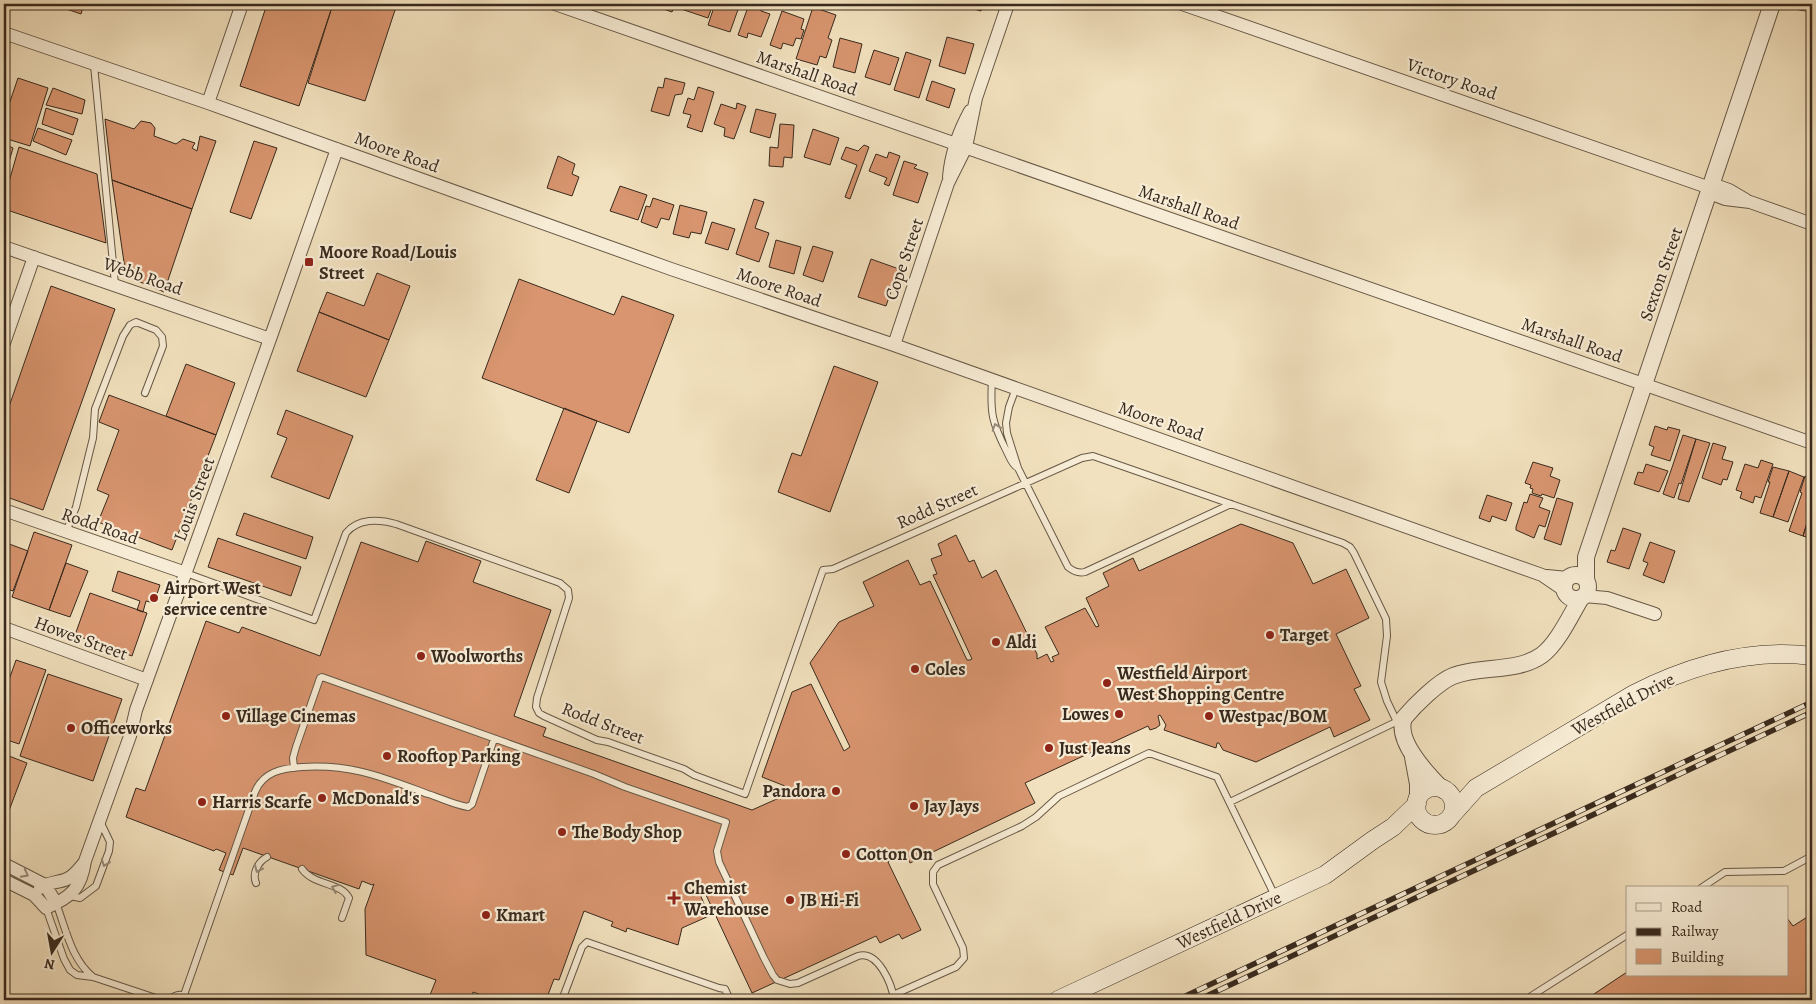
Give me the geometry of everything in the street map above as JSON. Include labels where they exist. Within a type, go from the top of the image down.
[{"type":"main road","name":"Westfield Drive","points":[[1451,816],[1476,788],[1634,694],[1673,676],[1710,664],[1740,658],[1775,654],[1812,656]]},
{"type":"main road","points":[[1436,788],[1444,790],[1450,795],[1454,809],[1446,822],[1434,825],[1425,822],[1420,817],[1417,802],[1428,789],[1436,788]]},
{"type":"main road","name":"Westfield Drive","points":[[1444,790],[1476,788]]},
{"type":"main road","name":"Westfield Drive","points":[[1058,1000],[1325,875],[1393,827],[1417,802]]},
{"type":"main road","name":"Westfield Drive","points":[[1393,827],[1417,824],[1434,825]]},
{"type":"street","points":[[208,103],[242,4]]},
{"type":"street","name":"Marshall Road","points":[[555,4],[1812,443]]},
{"type":"street","name":"Cope Street","points":[[894,345],[1008,4]]},
{"type":"street","name":"Victory Road","points":[[1182,4],[1710,188],[1725,199],[1750,202],[1812,224]]},
{"type":"street","name":"Sexton Street","points":[[1576,587],[1772,4]]},
{"type":"street","points":[[1802,4],[1812,4]]},
{"type":"street","name":"Moore Road","points":[[4,33],[208,103],[662,265],[1655,614]]},
{"type":"street","name":"Louis Street","points":[[75,897],[83,874],[85,861],[130,736],[147,680],[337,149]]},
{"type":"street","name":"Webb Road","points":[[4,247],[270,339]]},
{"type":"street","points":[[4,343],[34,257]]},
{"type":"street","name":"Rodd Road","points":[[4,510],[186,573]]},
{"type":"street","points":[[1417,802],[1418,784],[1412,752],[1402,730],[1401,720],[1445,680],[1458,674],[1529,662],[1542,655],[1560,632],[1576,587]]},
{"type":"street","name":"Howes Street","points":[[4,628],[147,680]]},
{"type":"street","points":[[1412,752],[1444,790]]},
{"type":"street","name":"Louis Street","points":[[34,895],[45,885],[66,880],[73,876],[85,861]]},
{"type":"street","points":[[4,864],[45,885],[51,905]]},
{"type":"street","points":[[4,880],[51,905],[75,897]]},
{"type":"lane","points":[[94,65],[115,284]]},
{"type":"lane","points":[[66,532],[76,507],[93,438],[95,409],[123,336],[130,324],[136,322],[156,330],[162,337],[163,346],[146,393]]},
{"type":"lane","points":[[992,380],[991,405],[994,424],[1009,456],[1018,468]]},
{"type":"lane","points":[[1016,388],[1008,407],[1007,433],[1018,468],[1068,567],[1072,571],[1081,573],[1231,504]]},
{"type":"lane","points":[[1026,483],[1082,458],[1093,456],[1350,547],[1385,613],[1388,623],[1381,682],[1384,695],[1401,720],[1230,802]]},
{"type":"lane","name":"Rodd Street","points":[[186,573],[314,620],[346,533],[351,527],[362,522],[381,521],[396,524],[560,584],[568,590],[569,598],[536,698],[536,707],[539,713],[576,732],[684,769],[694,775],[744,794],[824,570],[833,569],[1026,483]]},
{"type":"lane","points":[[294,768],[293,758],[296,747],[320,678],[322,677],[726,822],[717,851],[718,862],[775,978],[790,984],[798,983],[861,955],[866,955],[877,962],[894,998],[898,1000]]},
{"type":"lane","points":[[184,995],[257,786],[265,777],[278,770],[328,766],[361,771],[468,807],[472,804],[494,738]]},
{"type":"lane","points":[[894,998],[956,967],[964,958],[963,948],[932,880],[935,868],[945,861],[1022,826],[1036,817],[1059,796],[1149,753],[1217,777],[1276,898]]},
{"type":"lane","points":[[75,897],[96,886],[109,851],[110,842],[100,820]]},
{"type":"lane","points":[[1704,886],[1725,872],[1784,871],[1812,856]]},
{"type":"lane","points":[[256,883],[254,878],[259,865],[267,857]]},
{"type":"lane","points":[[302,870],[313,880],[341,890],[348,895],[349,898],[342,918]]},
{"type":"lane","points":[[51,905],[74,955],[83,969],[93,977]]},
{"type":"lane","points":[[51,905],[67,966],[77,976],[93,977],[162,1000]]},
{"type":"lane","points":[[1525,1000],[1626,936]]},
{"type":"lane","points":[[562,1000],[582,945],[587,942],[725,989],[730,1000]]},
{"type":"lane","points":[[170,1000],[176,995],[184,995],[189,1000]]},
{"type":"building","points":[[52,4],[84,4],[81,14]]},
{"type":"building","points":[[267,4],[333,4],[299,106],[240,86]]},
{"type":"building","points":[[333,4],[397,4],[365,101],[308,83]]},
{"type":"building","points":[[649,4],[676,4],[672,12]]},
{"type":"building","points":[[680,4],[713,4],[708,18],[678,8]]},
{"type":"building","points":[[715,4],[740,4],[730,32],[708,25]]},
{"type":"building","points":[[749,4],[763,4],[761,11],[770,14],[761,37],[748,33],[747,38],[738,35]]},
{"type":"building","points":[[963,4],[983,4],[981,11],[963,6]]},
{"type":"building","points":[[813,7],[836,15],[828,38],[832,40],[826,58],[820,56],[817,65],[796,59]]},
{"type":"building","points":[[782,11],[804,19],[801,29],[804,30],[801,39],[796,38],[793,46],[783,43],[781,49],[770,45]]},
{"type":"building","points":[[947,37],[974,44],[965,74],[939,66]]},
{"type":"building","points":[[840,38],[862,44],[855,73],[833,67]]},
{"type":"building","points":[[874,50],[899,58],[890,85],[865,77]]},
{"type":"building","points":[[906,52],[931,60],[919,98],[894,90]]},
{"type":"building","points":[[18,78],[48,88],[30,146],[4,138],[4,119]]},
{"type":"building","points":[[665,78],[685,83],[682,94],[675,95],[669,116],[651,111],[658,87],[663,88]]},
{"type":"building","points":[[932,81],[955,89],[949,108],[926,100]]},
{"type":"building","points":[[698,87],[714,92],[702,132],[687,127],[691,115],[683,113],[688,98],[694,100]]},
{"type":"building","points":[[53,88],[85,100],[82,114],[46,105]]},
{"type":"building","points":[[737,103],[746,106],[734,139],[724,136],[725,128],[714,124],[721,104],[736,109]]},
{"type":"building","points":[[46,108],[78,119],[73,135],[42,124]]},
{"type":"building","points":[[756,109],[776,114],[770,138],[750,132]]},
{"type":"building","points":[[105,119],[134,129],[141,121],[151,123],[155,128],[154,136],[176,144],[183,139],[195,143],[192,148],[197,151],[200,136],[216,141],[192,209],[112,180]]},
{"type":"building","points":[[780,124],[794,125],[792,158],[784,157],[783,167],[769,166],[770,147],[778,148]]},
{"type":"building","points":[[38,128],[72,140],[66,155],[33,141]]},
{"type":"building","points":[[813,129],[839,138],[830,165],[804,157]]},
{"type":"building","points":[[254,141],[277,148],[251,219],[230,212]]},
{"type":"building","points":[[4,144],[13,148],[4,179]]},
{"type":"building","points":[[864,145],[869,147],[850,199],[845,197],[857,165],[841,159],[846,147],[858,151]]},
{"type":"building","points":[[19,147],[97,174],[106,243],[4,209],[4,199]]},
{"type":"building","points":[[889,152],[900,156],[889,186],[884,184],[887,178],[869,171],[876,154],[887,158]]},
{"type":"building","points":[[558,156],[575,164],[572,174],[579,177],[572,196],[547,188]]},
{"type":"building","points":[[904,161],[917,165],[914,168],[928,173],[918,203],[893,195]]},
{"type":"building","points":[[112,180],[192,209],[164,292],[126,276]]},
{"type":"building","points":[[620,186],[647,195],[638,220],[610,211]]},
{"type":"building","points":[[653,198],[674,205],[669,220],[661,218],[657,228],[641,222],[646,206],[650,207]]},
{"type":"building","points":[[754,199],[764,202],[755,228],[769,233],[759,262],[736,254]]},
{"type":"building","points":[[680,205],[707,212],[701,234],[691,232],[689,238],[673,234]]},
{"type":"building","points":[[712,222],[735,229],[728,250],[705,243]]},
{"type":"building","points":[[776,240],[801,247],[794,274],[769,267]]},
{"type":"building","points":[[813,246],[833,252],[823,282],[803,275]]},
{"type":"building","points":[[871,259],[899,269],[886,306],[858,297]]},
{"type":"building","points":[[377,273],[410,286],[389,340],[319,312],[327,292],[364,306]]},
{"type":"building","points":[[519,279],[614,315],[622,296],[674,315],[629,433],[482,378]]},
{"type":"building","points":[[51,286],[115,309],[43,510],[4,496],[4,421]]},
{"type":"building","points":[[319,312],[389,340],[366,397],[297,371]]},
{"type":"building","points":[[186,364],[235,383],[216,435],[166,416]]},
{"type":"building","points":[[834,366],[878,382],[830,512],[778,492],[792,453],[801,456]]},
{"type":"building","points":[[109,395],[216,435],[172,550],[98,522],[109,495],[97,490],[119,430],[99,422]]},
{"type":"building","points":[[564,408],[597,421],[569,493],[536,480]]},
{"type":"building","points":[[286,410],[353,436],[329,499],[271,477],[287,438],[277,434]]},
{"type":"building","points":[[1655,426],[1667,430],[1668,427],[1680,430],[1670,461],[1651,455],[1654,447],[1649,445]]},
{"type":"building","points":[[1683,435],[1696,439],[1681,484],[1679,483],[1674,498],[1663,494]]},
{"type":"building","points":[[1696,439],[1710,443],[1689,502],[1678,499]]},
{"type":"building","points":[[1713,443],[1726,447],[1722,459],[1733,462],[1727,480],[1723,479],[1721,485],[1702,478]]},
{"type":"building","points":[[1761,460],[1773,464],[1761,498],[1755,496],[1753,503],[1740,498],[1742,492],[1736,490],[1745,464],[1758,468]]},
{"type":"building","points":[[1533,462],[1553,468],[1550,476],[1560,480],[1554,498],[1532,493],[1531,485],[1525,483]]},
{"type":"building","points":[[1646,464],[1668,471],[1659,492],[1634,484],[1638,472],[1643,473]]},
{"type":"building","points":[[1773,467],[1789,471],[1773,517],[1760,513]]},
{"type":"building","points":[[1789,471],[1804,477],[1788,522],[1773,517]]},
{"type":"building","points":[[1805,476],[1812,479],[1812,507],[1803,536],[1789,531],[1802,493],[1800,492]]},
{"type":"building","points":[[1530,494],[1543,498],[1539,507],[1550,511],[1545,527],[1539,525],[1534,538],[1516,530],[1524,502],[1527,503]]},
{"type":"building","points":[[1487,495],[1512,503],[1506,521],[1492,516],[1490,522],[1479,518]]},
{"type":"building","points":[[1557,498],[1573,503],[1561,545],[1544,539]]},
{"type":"building","points":[[1812,507],[1812,539],[1803,536]]},
{"type":"building","points":[[244,513],[313,537],[306,559],[236,535]]},
{"type":"building","points":[[1241,524],[1293,543],[1313,584],[1346,569],[1369,618],[1336,634],[1361,686],[1354,689],[1370,720],[1334,737],[1330,727],[1256,762],[1223,750],[1219,743],[1217,743],[1216,748],[1164,730],[1166,725],[1160,715],[1158,716],[1160,725],[1156,728],[1150,730],[1148,726],[1025,783],[1035,803],[910,863],[905,853],[888,862],[921,930],[902,939],[899,934],[880,943],[876,936],[752,993],[699,880],[695,882],[709,916],[682,928],[678,945],[627,928],[626,932],[611,926],[613,922],[584,911],[559,980],[554,979],[546,1000],[495,1000],[473,992],[471,1000],[428,1000],[436,980],[366,955],[365,909],[374,884],[362,881],[359,889],[243,848],[233,875],[219,870],[226,853],[216,849],[214,851],[126,817],[136,788],[145,791],[206,621],[239,633],[242,627],[320,656],[361,542],[418,562],[426,541],[481,561],[473,582],[551,610],[514,716],[546,728],[543,736],[752,810],[779,798],[781,799],[785,786],[762,777],[792,692],[811,684],[844,751],[850,747],[810,663],[839,622],[874,606],[863,582],[908,560],[920,585],[930,581],[967,660],[972,659],[933,575],[937,574],[931,559],[942,555],[938,544],[956,535],[969,562],[974,560],[982,578],[996,570],[1037,654],[1037,659],[1047,654],[1051,662],[1054,661],[1052,657],[1059,654],[1045,627],[1085,608],[1096,627],[1099,626],[1086,598],[1109,586],[1103,573],[1133,558],[1139,571]]},
{"type":"building","points":[[1623,528],[1641,534],[1629,569],[1607,562],[1611,550],[1615,551]]},
{"type":"building","points":[[34,532],[72,545],[49,610],[12,597]]},
{"type":"building","points":[[218,538],[301,567],[291,596],[208,567]]},
{"type":"building","points":[[4,542],[28,551],[13,591],[4,588]]},
{"type":"building","points":[[1650,542],[1675,551],[1664,583],[1643,575],[1648,563],[1643,561]]},
{"type":"building","points":[[66,563],[88,571],[70,617],[49,610]]},
{"type":"building","points":[[118,571],[160,585],[154,603],[146,601],[143,612],[137,610],[140,601],[112,591]]},
{"type":"building","points":[[90,593],[147,613],[132,656],[75,635]]},
{"type":"building","points":[[16,660],[46,670],[19,744],[4,739],[4,694]]},
{"type":"building","name":"Officeworks","points":[[48,674],[122,699],[93,781],[20,756]]},
{"type":"building","points":[[4,754],[27,763],[7,816],[4,815]]},
{"type":"building","points":[[1812,914],[1812,1000],[1585,1000],[1626,973],[1626,976],[1788,976],[1788,919],[1793,926]]},
{"type":"railway","points":[[1177,1000],[1812,702]]},
{"type":"railway","points":[[1198,1000],[1812,712]]},
{"type":"place","name":"Moore Road/Louis Street","points":[[309,262]]},
{"type":"place","name":"Airport West service centre","points":[[154,598]]},
{"type":"place","name":"Target","points":[[1270,635]]},
{"type":"place","name":"Aldi","points":[[996,642]]},
{"type":"place","name":"Woolworths","points":[[421,656]]},
{"type":"place","name":"Coles","points":[[915,669]]},
{"type":"place","name":"Westfield Airport West Shopping Centre","points":[[1107,683]]},
{"type":"place","name":"Lowes","points":[[1119,714]]},
{"type":"place","name":"Village Cinemas","points":[[226,716]]},
{"type":"place","name":"Westpac/BOM","points":[[1209,716]]},
{"type":"place","name":"Officeworks","points":[[71,728]]},
{"type":"place","name":"Just Jeans","points":[[1049,748]]},
{"type":"place","name":"Rooftop Parking","points":[[387,756]]},
{"type":"place","name":"Pandora","points":[[836,791]]},
{"type":"place","name":"McDonald's","points":[[322,798]]},
{"type":"place","name":"Harris Scarfe","points":[[202,802]]},
{"type":"place","name":"Jay Jays","points":[[914,806]]},
{"type":"place","name":"The Body Shop","points":[[562,832]]},
{"type":"place","name":"Cotton On","points":[[846,854]]},
{"type":"place","name":"Chemist Warehouse","points":[[674,898]]},
{"type":"place","name":"JB Hi-Fi","points":[[790,900]]},
{"type":"place","name":"Kmart","points":[[486,915]]}]
